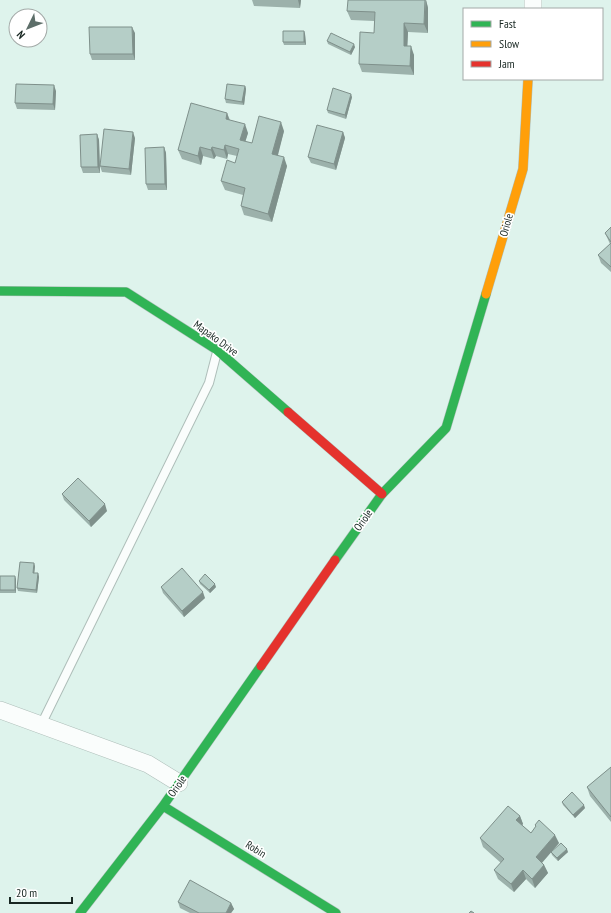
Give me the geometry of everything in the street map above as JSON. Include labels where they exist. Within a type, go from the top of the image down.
[{"type":"street","name":"Oriole","points":[[80,913],[163,806],[382,494],[446,428],[523,169],[528,80]]},
{"type":"street","name":"Mapako Drive","points":[[0,291],[126,292],[217,350],[382,494]]},
{"type":"street","points":[[0,710],[148,764],[179,783]]},
{"type":"street","name":"Robin","points":[[163,806],[336,913]]},
{"type":"lane","points":[[41,725],[209,383],[217,350]]},
{"type":"building","points":[[348,0],[425,0],[424,24],[404,23],[404,46],[411,46],[410,66],[359,64],[360,32],[374,33],[375,12],[347,11]]},
{"type":"building","points":[[89,27],[132,27],[133,54],[90,54]]},
{"type":"building","points":[[283,31],[304,31],[304,42],[283,42]]},
{"type":"building","points":[[331,33],[354,44],[350,52],[327,41]]},
{"type":"building","points":[[16,84],[54,85],[53,104],[15,103]]},
{"type":"building","points":[[227,84],[245,86],[242,102],[225,99]]},
{"type":"building","points":[[333,88],[351,94],[345,115],[327,110]]},
{"type":"building","points":[[191,103],[227,113],[226,119],[245,124],[240,140],[252,143],[259,116],[281,122],[272,154],[284,157],[268,214],[241,206],[245,188],[221,181],[227,160],[235,163],[239,149],[225,145],[224,150],[212,147],[211,150],[200,147],[198,156],[178,150]]},
{"type":"building","points":[[317,125],[343,132],[334,164],[308,157]]},
{"type":"building","points":[[104,129],[133,132],[129,169],[100,166]]},
{"type":"building","points":[[97,134],[98,167],[81,167],[80,135]]},
{"type":"building","points":[[164,147],[165,184],[146,184],[145,148]]},
{"type":"building","points":[[611,227],[611,242],[605,233]]},
{"type":"building","points":[[611,243],[611,267],[598,255]]},
{"type":"building","points":[[78,478],[105,504],[89,521],[62,494]]},
{"type":"building","points":[[20,562],[34,563],[33,573],[38,573],[36,590],[17,588]]},
{"type":"building","points":[[182,568],[203,592],[182,611],[161,587]]},
{"type":"building","points":[[205,574],[215,584],[209,590],[199,581]]},
{"type":"building","points":[[0,576],[15,576],[15,590],[0,590]]},
{"type":"building","points":[[611,767],[611,817],[587,787]]},
{"type":"building","points":[[572,792],[584,805],[573,815],[562,802]]},
{"type":"building","points":[[508,806],[520,816],[516,820],[531,833],[539,820],[555,835],[536,857],[544,865],[532,879],[523,870],[511,884],[494,870],[504,859],[480,838]]},
{"type":"building","points":[[561,843],[567,849],[557,858],[551,852]]},
{"type":"building","points":[[190,880],[231,903],[226,913],[199,913],[178,902]]},
{"type":"traffic: fast","points":[[0,291],[126,292],[217,350],[288,412]]},
{"type":"traffic: fast","points":[[335,560],[382,494],[446,428],[486,294]]},
{"type":"traffic: fast","points":[[80,913],[163,806],[261,666]]},
{"type":"traffic: fast","points":[[163,806],[336,913]]},
{"type":"traffic: slow","points":[[486,294],[523,169],[528,80]]},
{"type":"traffic: jam","points":[[288,412],[382,494]]},
{"type":"traffic: jam","points":[[261,666],[335,560]]}]
